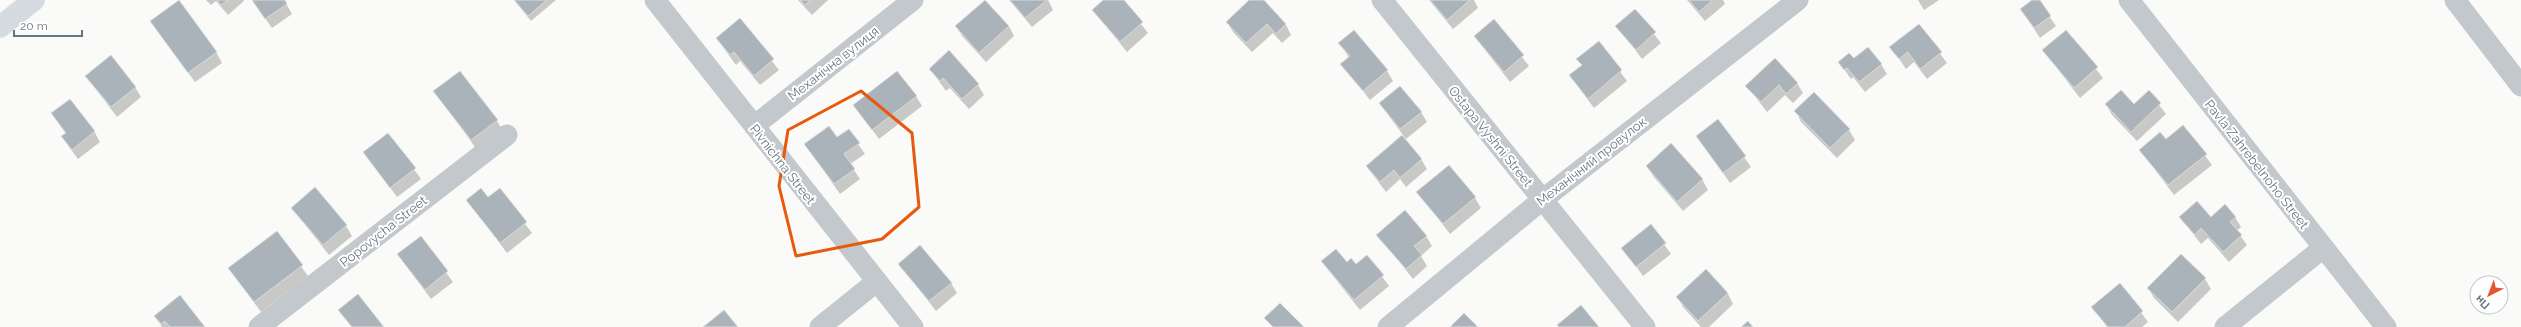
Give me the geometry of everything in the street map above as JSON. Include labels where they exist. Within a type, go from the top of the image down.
[{"type":"main road","points":[[0,27],[34,0]]},
{"type":"street","name":"Pivnichna Street","points":[[655,0],[913,327]]},
{"type":"street","name":"Механічна вулиця","points":[[754,126],[913,0]]},
{"type":"street","name":"Ostapa Vyshni Street","points":[[1382,0],[1645,327]]},
{"type":"street","name":"Механічний провулок","points":[[1388,327],[1542,200],[1798,0]]},
{"type":"street","name":"Pavla Zahrebelnoho Street","points":[[2128,0],[2386,327]]},
{"type":"street","points":[[2455,0],[2521,86]]},
{"type":"street","name":"Popovycha Street","points":[[259,327],[507,135]]},
{"type":"street","points":[[2225,327],[2323,248]]},
{"type":"street","points":[[820,327],[876,282]]},
{"type":"highlighted area","points":[[861,91],[912,133],[919,207],[882,239],[796,256],[779,186],[788,130]]},
{"type":"building","points":[[179,0],[217,52],[188,73],[150,21]]},
{"type":"building","points":[[217,0],[228,0],[221,5]]},
{"type":"building","points":[[252,0],[285,0],[287,4],[265,19]]},
{"type":"building","points":[[514,0],[547,0],[528,16]]},
{"type":"building","points":[[800,0],[811,0],[805,5]]},
{"type":"building","points":[[985,0],[1009,26],[979,53],[955,26]]},
{"type":"building","points":[[1010,0],[1047,0],[1025,18]]},
{"type":"building","points":[[1103,0],[1124,0],[1143,22],[1120,42],[1092,10]]},
{"type":"building","points":[[1249,0],[1264,0],[1286,24],[1276,34],[1267,24],[1246,43],[1226,22]]},
{"type":"building","points":[[1430,0],[1470,0],[1447,20]]},
{"type":"building","points":[[1689,0],[1713,0],[1699,12]]},
{"type":"building","points":[[2032,0],[2040,0],[2051,16],[2034,28],[2020,9]]},
{"type":"building","points":[[1635,9],[1656,32],[1636,50],[1615,26]]},
{"type":"building","points":[[740,18],[774,59],[754,76],[734,52],[730,55],[716,38]]},
{"type":"building","points":[[1494,19],[1524,55],[1504,72],[1474,36]]},
{"type":"building","points":[[1919,24],[1942,52],[1920,69],[1908,52],[1899,59],[1889,47]]},
{"type":"building","points":[[1354,30],[1388,70],[1363,91],[1340,64],[1350,56],[1338,43]]},
{"type":"building","points":[[2066,30],[2098,67],[2074,88],[2042,50]]},
{"type":"building","points":[[1599,41],[1622,70],[1588,99],[1569,75],[1582,65],[1576,59]]},
{"type":"building","points":[[1868,47],[1882,64],[1859,82],[1847,68],[1844,70],[1838,62],[1849,53],[1854,58]]},
{"type":"building","points":[[949,50],[979,84],[962,99],[943,78],[940,81],[929,69]]},
{"type":"building","points":[[111,55],[136,87],[111,107],[85,76]]},
{"type":"building","points":[[1775,58],[1798,83],[1786,94],[1779,85],[1761,102],[1745,86]]},
{"type":"building","points":[[460,71],[498,120],[471,140],[433,91]]},
{"type":"building","points":[[897,71],[917,96],[872,130],[853,105]]},
{"type":"building","points":[[1400,86],[1422,112],[1400,129],[1379,103]]},
{"type":"building","points":[[2121,90],[2134,104],[2149,90],[2161,103],[2131,132],[2105,104]]},
{"type":"building","points":[[1814,92],[1850,129],[1830,148],[1794,111]]},
{"type":"building","points":[[70,99],[95,131],[72,150],[61,136],[66,133],[51,113]]},
{"type":"building","points":[[1718,119],[1746,156],[1723,173],[1696,136]]},
{"type":"building","points":[[2183,125],[2207,154],[2168,185],[2139,150],[2160,132],[2166,139]]},
{"type":"building","points":[[829,126],[837,137],[849,129],[860,143],[844,154],[855,169],[834,184],[804,144]]},
{"type":"building","points":[[388,133],[416,168],[390,188],[363,152]]},
{"type":"building","points":[[1402,135],[1422,159],[1400,178],[1394,170],[1380,182],[1366,166]]},
{"type":"building","points":[[1671,143],[1703,179],[1677,202],[1646,166]]},
{"type":"building","points":[[1449,165],[1476,197],[1443,224],[1416,192]]},
{"type":"building","points":[[315,187],[347,225],[323,245],[291,208]]},
{"type":"building","points":[[481,188],[488,197],[500,188],[527,222],[500,243],[466,200]]},
{"type":"building","points":[[2197,201],[2211,217],[2225,204],[2236,217],[2230,222],[2242,235],[2223,252],[2201,228],[2195,235],[2179,217]]},
{"type":"building","points":[[1405,210],[1427,236],[1414,246],[1422,255],[1406,269],[1376,235]]},
{"type":"building","points":[[1651,224],[1666,243],[1636,267],[1621,248]]},
{"type":"building","points":[[277,231],[303,265],[254,302],[228,268]]},
{"type":"building","points":[[421,236],[448,271],[425,290],[397,254]]},
{"type":"building","points":[[920,245],[952,283],[929,301],[898,264]]},
{"type":"building","points":[[1336,249],[1347,262],[1351,258],[1356,264],[1367,255],[1384,275],[1354,300],[1321,261]]},
{"type":"building","points":[[2181,254],[2206,278],[2172,312],[2147,288]]},
{"type":"building","points":[[1706,269],[1728,293],[1698,321],[1676,297]]},
{"type":"building","points":[[2120,283],[2143,311],[2125,327],[2108,327],[2091,307]]},
{"type":"building","points":[[358,294],[384,327],[352,327],[338,310]]},
{"type":"building","points":[[180,295],[205,327],[170,327],[165,321],[161,324],[154,316]]},
{"type":"building","points":[[1280,303],[1304,327],[1273,327],[1264,318]]},
{"type":"building","points":[[1581,305],[1599,327],[1559,327],[1557,325]]},
{"type":"building","points":[[724,310],[738,327],[703,327]]},
{"type":"building","points":[[1464,313],[1478,327],[1450,327]]},
{"type":"building","points":[[1748,321],[1753,327],[1741,327]]}]
